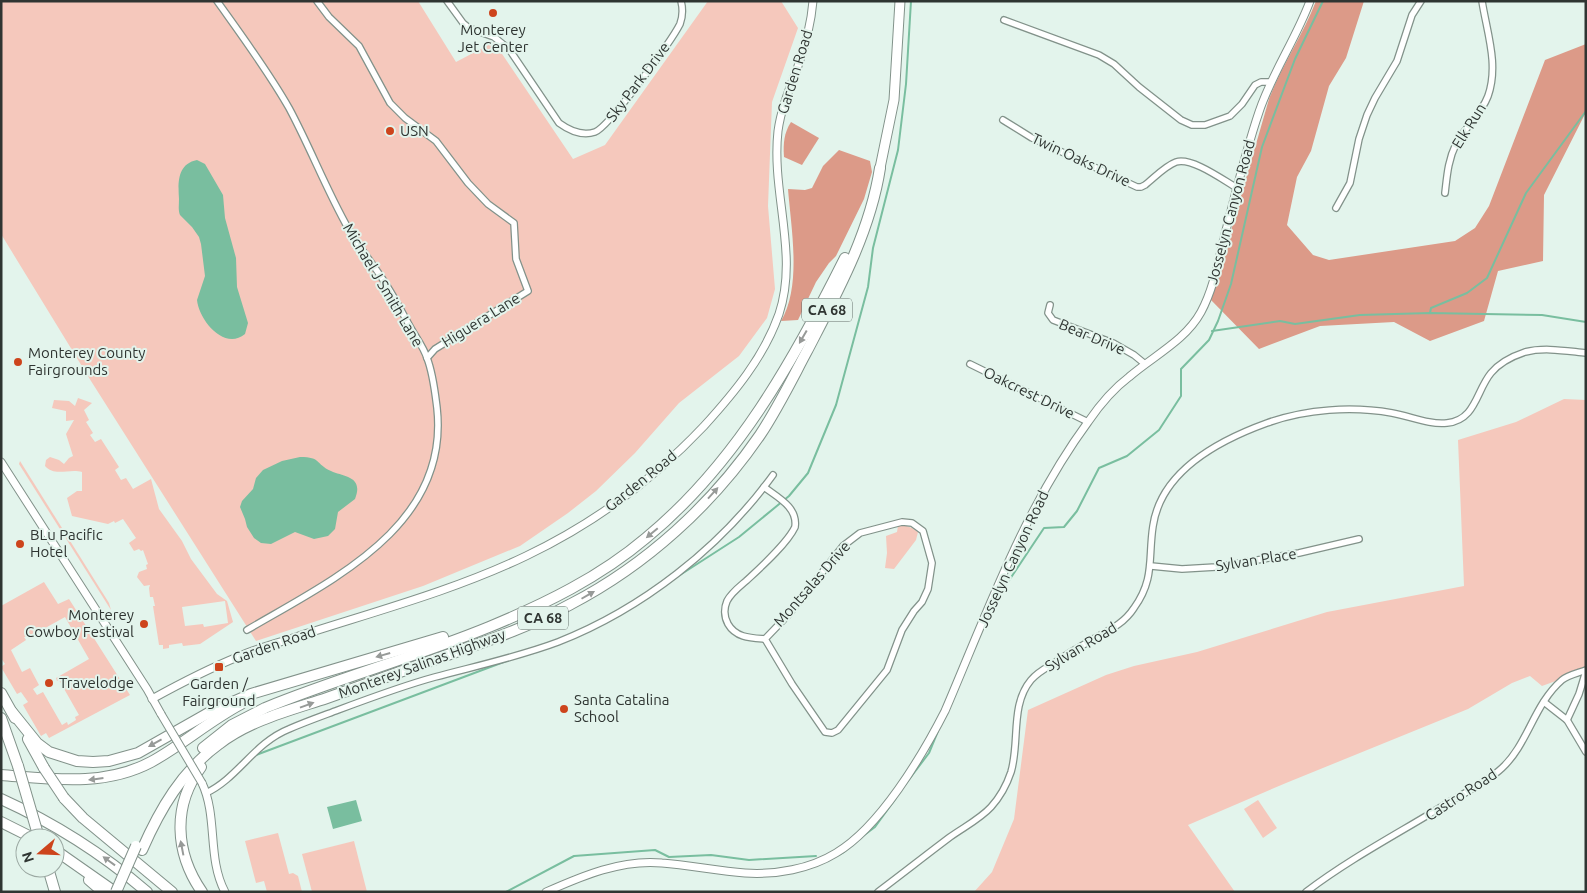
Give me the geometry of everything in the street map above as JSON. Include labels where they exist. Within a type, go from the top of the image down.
[{"type":"highway","name":"Monterey Salinas Highway","points":[[261,722],[494,638],[572,604],[632,566],[665,540],[696,511],[730,474],[756,440],[774,412],[811,343],[856,249],[873,200],[892,113],[900,1]]},
{"type":"highway","name":"Monterey Salinas Highway","points":[[514,616],[565,592],[601,571],[629,551],[681,508],[722,462],[763,405],[828,294],[862,221],[880,168]]},
{"type":"highway","points":[[12,712],[45,750],[71,760],[104,762],[138,753],[212,711],[238,699],[514,616]]},
{"type":"highway","name":"CA 68","points":[[115,892],[139,848],[154,809],[174,779],[199,752],[232,725],[279,702],[474,633],[514,616]]},
{"type":"highway","points":[[1,775],[80,780],[122,774],[152,761],[246,701],[311,676]]},
{"type":"highway","points":[[1,693],[44,768],[64,798],[83,818],[172,892]]},
{"type":"highway","points":[[1,718],[18,766],[36,828]]},
{"type":"highway","points":[[123,892],[139,848],[167,800],[193,767],[208,752],[230,736],[261,722]]},
{"type":"highway","name":"CA 68","points":[[202,892],[188,867],[180,840],[180,819],[186,793],[194,776],[211,756],[238,735],[261,722]]},
{"type":"highway","points":[[1,799],[46,821],[82,843],[122,871],[147,892]]},
{"type":"highway","points":[[1,822],[15,829]]},
{"type":"highway","points":[[65,857],[115,892]]},
{"type":"highway","points":[[65,859],[103,892]]},
{"type":"highway","points":[[51,878],[55,892]]},
{"type":"street","name":"Michael J Smith Lane","points":[[217,1],[284,100],[348,228],[388,287],[427,358],[436,394],[438,432],[436,452],[431,469],[415,503],[390,536],[358,562],[247,630]]},
{"type":"street","name":"Higuera Lane","points":[[317,1],[328,17],[359,46],[390,103],[405,118],[436,141],[468,183],[488,204],[514,223],[516,259],[528,291],[435,349],[427,358]]},
{"type":"street","name":"Sky Park Drive","points":[[447,1],[469,28],[494,37],[509,49],[560,123],[572,131],[589,133],[603,127],[616,114],[668,41],[682,18],[681,1]]},
{"type":"street","name":"Garden Road","points":[[152,699],[198,674],[242,654],[458,584],[525,557],[570,533],[611,507],[688,442],[737,386],[758,357],[771,334],[782,302],[785,289],[787,253],[778,174],[778,133],[783,107],[806,42],[813,1]]},
{"type":"street","name":"Josselyn Canyon Road","points":[[546,892],[591,874],[617,866],[640,863],[663,862],[745,873],[794,869],[835,854],[867,827],[902,785],[932,736],[945,711],[1020,538],[1057,470],[1088,422],[1107,398],[1127,378],[1181,337],[1201,312],[1212,284],[1259,112],[1270,82],[1310,1]]},
{"type":"street","points":[[1336,208],[1350,183],[1359,139],[1367,115],[1397,61],[1412,15],[1421,1]]},
{"type":"street","name":"Elk Run","points":[[1445,193],[1447,169],[1451,157],[1460,139],[1482,109],[1492,81],[1492,54],[1482,1]]},
{"type":"street","points":[[1004,20],[1098,55],[1114,64],[1139,87],[1181,120],[1192,125],[1205,125],[1230,116],[1242,104],[1255,85],[1261,82],[1270,82]]},
{"type":"street","name":"Twin Oaks Drive","points":[[1003,120],[1032,138],[1137,187],[1141,188],[1175,162],[1184,161],[1194,164],[1237,188]]},
{"type":"street","name":"Bear Drive","points":[[1050,305],[1048,313],[1053,320],[1113,343],[1145,364]]},
{"type":"street","name":"Sylvan Road","points":[[878,892],[991,806],[1006,785],[1010,773],[1016,746],[1020,700],[1029,682],[1035,675],[1123,621],[1137,605],[1147,584],[1151,566],[1153,527],[1156,511],[1162,498],[1188,466],[1212,448],[1266,423],[1324,411],[1378,411],[1439,423],[1449,423],[1467,414],[1476,403],[1491,373],[1512,357],[1535,350],[1586,353]]},
{"type":"street","name":"Oakcrest Drive","points":[[970,364],[1088,422]]},
{"type":"street","points":[[1,462],[152,699],[202,783],[206,793],[216,868],[225,892]]},
{"type":"street","points":[[206,793],[222,784],[261,746],[288,729],[413,684],[544,647],[607,619],[648,593],[698,556],[738,518],[773,475]]},
{"type":"street","name":"Montsalas Drive","points":[[764,487],[790,508],[795,517],[795,527],[774,553],[729,597],[725,613],[728,624],[740,635],[751,638],[766,638],[790,612],[839,550],[856,536],[875,528],[902,522],[912,523],[923,531],[932,563],[930,581],[925,597],[902,630],[887,670],[838,730],[832,733],[823,731],[792,684],[766,638]]},
{"type":"street","name":"Sylvan Place","points":[[1151,566],[1182,569],[1216,567],[1300,553],[1359,539]]},
{"type":"street","points":[[1568,720],[1579,694],[1586,670]]},
{"type":"street","name":"Castro Road","points":[[1306,892],[1353,860],[1420,821],[1500,770],[1512,759],[1544,702],[1563,679],[1586,670]]},
{"type":"street","points":[[1544,702],[1568,720],[1586,752]]},
{"type":"shaded area","points":[[1,1],[418,1],[456,62],[494,42],[573,159],[605,145],[708,1],[781,1],[798,28],[772,102],[768,206],[775,289],[767,318],[739,356],[679,403],[635,453],[596,491],[520,546],[423,586],[256,641],[91,381],[1,234]]},
{"type":"shaded area","points":[[1316,1],[1364,1],[1346,58],[1329,86],[1311,151],[1297,177],[1287,225],[1313,255],[1329,260],[1455,241],[1475,228],[1489,206],[1545,60],[1586,44],[1586,112],[1544,195],[1543,261],[1498,271],[1484,321],[1430,341],[1394,322],[1320,326],[1259,349],[1211,300],[1269,99]]},
{"type":"shaded area","points":[[791,122],[819,138],[802,165],[784,157],[784,138]]},
{"type":"shaded area","points":[[839,150],[870,161],[872,172],[864,199],[836,256],[816,282],[798,320],[781,321],[791,291],[794,256],[788,189],[805,190],[812,188],[823,166]]},
{"type":"shaded area","points":[[197,160],[205,164],[223,195],[225,218],[236,258],[237,287],[248,323],[245,334],[237,338],[229,339],[214,331],[202,316],[197,300],[205,276],[201,244],[199,237],[192,227],[180,215],[179,181],[182,170],[190,162]]},
{"type":"shaded area","points":[[78,398],[92,403],[84,410],[89,420],[86,422],[93,433],[90,435],[95,442],[101,439],[119,467],[115,470],[121,480],[126,478],[133,489],[151,479],[159,509],[182,541],[191,559],[217,594],[227,601],[233,622],[200,644],[183,646],[182,643],[169,645],[169,648],[163,649],[163,645],[159,645],[153,606],[155,606],[153,597],[150,597],[150,585],[144,586],[137,577],[139,572],[147,569],[146,565],[148,564],[143,550],[134,551],[129,543],[136,538],[123,519],[108,524],[72,516],[67,498],[77,491],[82,491],[82,472],[57,472],[45,466],[46,460],[50,457],[64,464],[73,456],[66,434],[74,420],[66,421],[66,411],[52,408],[54,400],[69,401],[75,406]],"holes":[[[225,601],[228,623],[204,627],[203,624],[185,626],[182,607]]]},
{"type":"shaded area","points":[[1564,399],[1586,400],[1586,670],[1542,686],[1530,676],[1512,683],[1468,709],[1188,825],[1235,892],[974,892],[992,872],[1014,819],[1028,710],[1106,675],[1134,666],[1197,652],[1327,612],[1464,586],[1458,440],[1516,422]]},
{"type":"shaded area","points":[[300,457],[312,458],[331,471],[347,476],[355,482],[357,491],[355,499],[338,512],[335,529],[328,536],[314,539],[295,532],[271,544],[261,543],[254,538],[247,527],[240,507],[242,501],[253,489],[256,478],[263,470],[282,461]]},
{"type":"shaded area","points":[[20,461],[109,603],[111,610],[19,464]]},
{"type":"shaded area","points":[[904,525],[918,532],[916,540],[894,569],[885,568],[887,553],[886,536],[897,532],[898,526]]},
{"type":"shaded area","points":[[44,582],[58,604],[69,599],[130,695],[49,738],[46,733],[41,736],[23,705],[28,702],[21,692],[17,694],[1,667],[5,664],[1,658],[1,606]],"holes":[[[65,617],[89,659],[56,678],[79,715],[75,717],[76,720],[68,725],[67,722],[62,725],[43,692],[37,695],[33,689],[39,685],[30,668],[22,672],[11,650],[26,640],[24,637],[29,637]]]},
{"type":"shaded area","points":[[356,800],[362,821],[333,829],[327,807]]},
{"type":"shaded area","points":[[1258,800],[1277,828],[1263,838],[1244,809]]},
{"type":"shaded area","points":[[278,833],[289,874],[293,873],[298,876],[302,892],[267,892],[264,881],[256,883],[245,841]]},
{"type":"shaded area","points":[[354,841],[367,892],[312,892],[302,854]]},
{"type":"waterway","points":[[680,575],[739,537],[789,496],[808,473],[836,405],[868,287],[873,248],[898,150],[906,84],[911,1]]},
{"type":"waterway","points":[[994,603],[1044,528],[1064,527],[1077,511],[1099,468],[1127,456],[1159,430],[1181,396],[1181,369],[1209,340],[1218,321],[1231,284],[1262,147],[1295,59],[1323,1]]},
{"type":"waterway","points":[[1430,313],[1431,308],[1467,293],[1487,278],[1526,193],[1586,111]]},
{"type":"waterway","points":[[1212,331],[1280,321],[1295,324],[1360,315],[1430,313],[1542,315],[1586,322]]},
{"type":"waterway","points":[[256,755],[509,660]]},
{"type":"waterway","points":[[904,786],[929,753],[938,731]]},
{"type":"waterway","points":[[859,839],[875,827],[896,798]]},
{"type":"waterway","points":[[506,892],[574,856],[655,850],[669,857],[711,855],[749,860],[816,856]]},
{"type":"waterway","points":[[839,855],[844,852]]},
{"type":"place","name":"Monterey Jet Center","points":[[493,13]]},
{"type":"place","name":"USN","points":[[390,131]]},
{"type":"place","name":"Monterey County Fairgrounds","points":[[18,362]]},
{"type":"place","name":"BLu Pacific Hotel","points":[[20,544]]},
{"type":"place","name":"Monterey Cowboy Festival","points":[[144,624]]},
{"type":"place","name":"Garden / Fairground","points":[[219,667]]},
{"type":"place","name":"Travelodge","points":[[49,683]]},
{"type":"place","name":"Santa Catalina School","points":[[564,709]]}]
